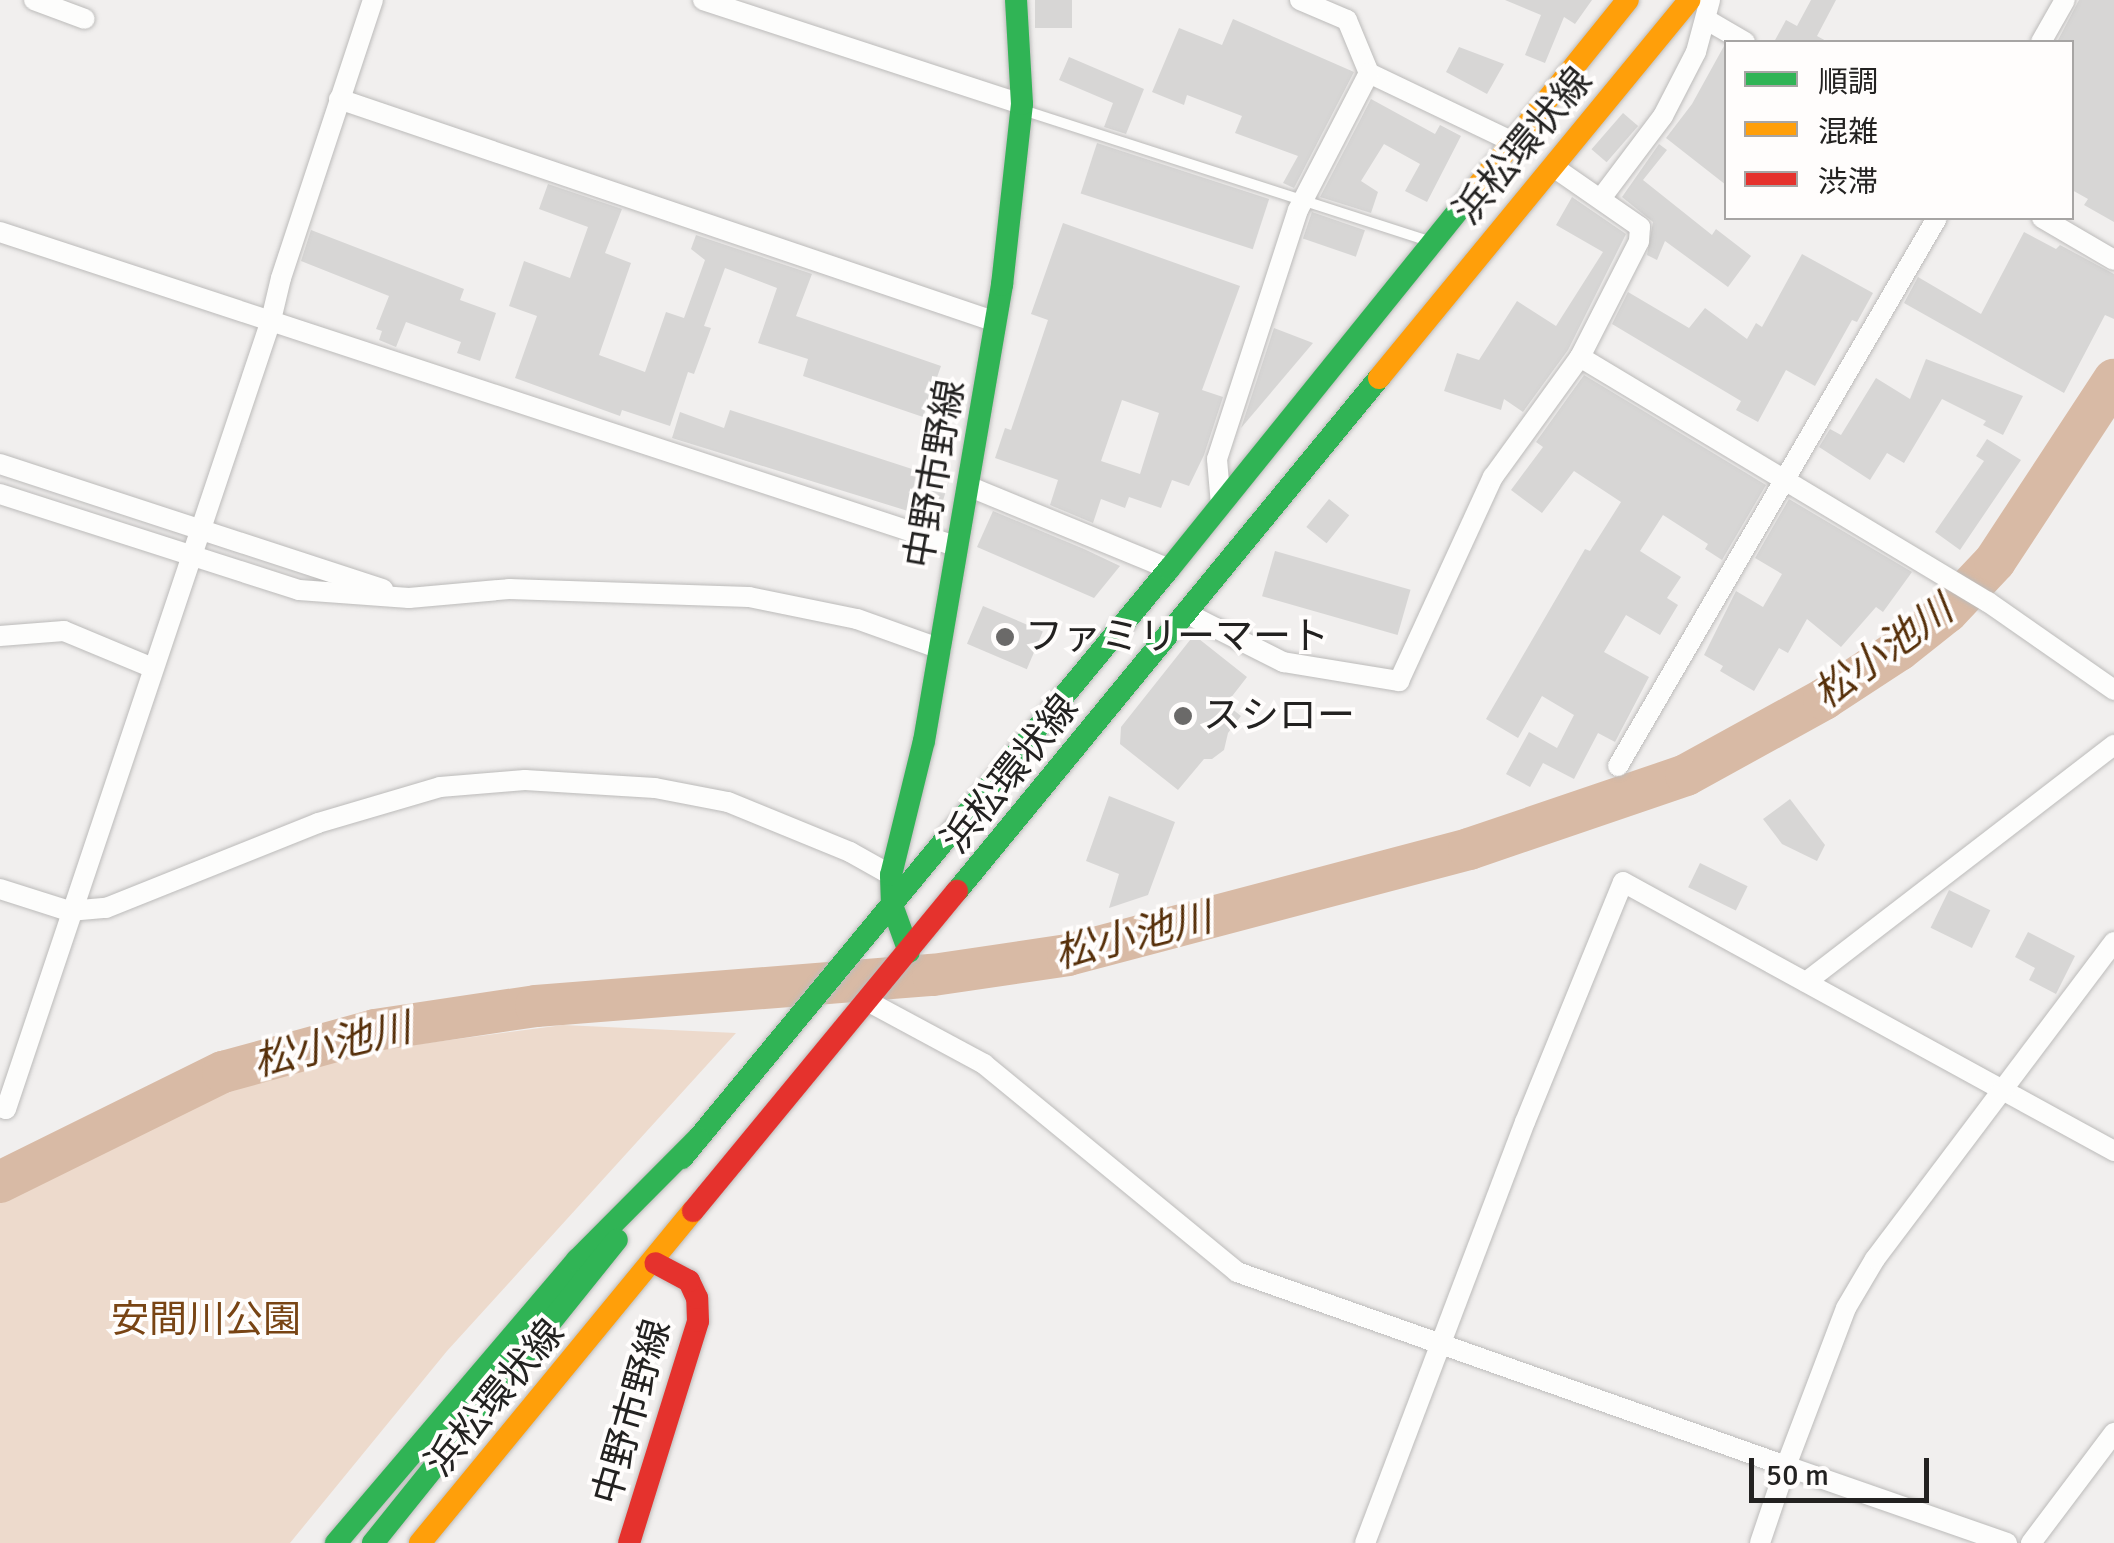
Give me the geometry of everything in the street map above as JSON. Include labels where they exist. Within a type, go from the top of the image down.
[{"type":"main road","name":"中野市野線","points":[[909,952],[892,906],[891,875],[924,741],[996,322],[1021,106],[1016,0]]},
{"type":"main road","name":"浜松環状線","points":[[373,1543],[698,1138],[1169,569],[1628,0]]},
{"type":"main road","name":"浜松環状線","points":[[420,1543],[1690,0]]},
{"type":"main road","points":[[336,1543],[577,1260],[698,1138]]},
{"type":"main road","name":"中野市野線","points":[[629,1543],[698,1321],[697,1298],[689,1281],[655,1262]]},
{"type":"main road","points":[[435,1543],[484,1464]]},
{"type":"street","points":[[34,0],[85,19]]},
{"type":"street","points":[[0,1108],[6,1110],[189,554],[271,320],[373,0]]},
{"type":"street","points":[[703,0],[1021,106]]},
{"type":"street","points":[[1300,0],[1347,20],[1369,73],[1516,143]]},
{"type":"street","points":[[2041,40],[2065,0]]},
{"type":"street","points":[[1602,197],[1663,116],[1709,10],[1743,40]]},
{"type":"street","points":[[1221,505],[1217,458],[1301,202],[1369,73]]},
{"type":"street","points":[[339,98],[996,322]]},
{"type":"street","points":[[1186,613],[1284,662],[1399,681],[1492,477],[1580,357],[1639,241],[1640,227],[1602,197],[1552,166]]},
{"type":"street","points":[[1618,766],[1936,220]]},
{"type":"street","points":[[2045,220],[2114,260]]},
{"type":"street","points":[[0,232],[958,547]]},
{"type":"street","points":[[1580,357],[1956,582],[2114,690]]},
{"type":"street","points":[[0,464],[199,526],[409,598]]},
{"type":"street","points":[[968,486],[1169,569]]},
{"type":"street","points":[[0,494],[299,590],[409,598],[509,589],[749,596],[856,619],[941,649]]},
{"type":"street","points":[[0,636],[64,632],[153,668]]},
{"type":"street","points":[[1806,982],[2114,745]]},
{"type":"street","points":[[0,889],[70,912],[106,908],[318,823],[423,792],[525,780],[655,788],[728,802],[850,852],[891,875]]},
{"type":"street","points":[[1366,1543],[1439,1344],[1623,882],[2114,1151]]},
{"type":"street","points":[[1760,1543],[1846,1308],[1875,1258],[2114,942]]},
{"type":"street","points":[[870,1000],[984,1064],[1237,1272],[2007,1543]]},
{"type":"street","points":[[2030,1543],[2112,1438]]},
{"type":"lane","points":[[1021,106],[1301,202],[1434,242]]},
{"type":"green space","name":"安間川公園","points":[[563,1025],[736,1033],[447,1351],[290,1543],[0,1543],[0,1203],[100,1142],[212,1091],[322,1057]]},
{"type":"building","points":[[1035,0],[1072,0],[1072,28],[1035,28]]},
{"type":"building","points":[[1505,0],[1592,0],[1575,24],[1564,17],[1545,63],[1525,55],[1541,15]]},
{"type":"building","points":[[1811,0],[1836,0],[1817,36],[1824,40],[1775,40],[1786,20],[1797,26]]},
{"type":"building","points":[[2079,0],[2114,0],[2114,222],[2084,205],[2088,199],[2074,191],[2074,40],[2058,40]]},
{"type":"building","points":[[1233,19],[1354,72],[1294,188],[1283,183],[1298,156],[1235,133],[1242,116],[1187,95],[1184,105],[1152,92],[1179,28],[1222,45]]},
{"type":"building","points":[[1724,46],[1724,183],[1666,138],[1692,104]]},
{"type":"building","points":[[1459,47],[1504,64],[1487,94],[1446,72]]},
{"type":"building","points":[[1069,57],[1144,89],[1126,134],[1104,127],[1113,103],[1059,80]]},
{"type":"building","points":[[1371,99],[1435,134],[1440,125],[1461,136],[1427,202],[1405,191],[1420,164],[1384,144],[1361,181],[1378,192],[1371,213],[1320,197]]},
{"type":"building","points":[[1623,113],[1638,126],[1607,162],[1592,149]]},
{"type":"building","points":[[1097,143],[1269,199],[1253,249],[1081,193]]},
{"type":"building","points":[[1659,144],[1667,150],[1643,180],[1712,235],[1716,229],[1751,256],[1728,287],[1665,241],[1657,260],[1647,255],[1653,222],[1622,197]]},
{"type":"building","points":[[548,184],[622,209],[605,253],[631,263],[599,355],[645,372],[666,312],[684,318],[705,260],[691,249],[696,235],[812,274],[796,316],[941,366],[923,417],[803,376],[808,359],[758,343],[777,288],[725,268],[704,326],[711,328],[694,374],[688,372],[670,426],[622,410],[620,416],[515,378],[537,316],[509,306],[524,261],[570,278],[588,227],[539,209]]},
{"type":"building","points":[[1572,197],[1626,234],[1568,350],[1523,412],[1504,399],[1501,410],[1444,391],[1457,353],[1479,360],[1517,301],[1556,326],[1603,252],[1556,225]]},
{"type":"building","points":[[1312,212],[1365,230],[1356,257],[1303,238]]},
{"type":"building","points":[[1063,223],[1240,286],[1202,390],[1223,397],[1189,486],[1172,480],[1161,508],[1129,497],[1125,508],[1101,499],[1093,523],[1050,505],[1058,480],[995,458],[1005,428],[1011,430],[1048,320],[1031,314]],"holes":[[[1122,400],[1159,413],[1140,474],[1101,461]]]},
{"type":"building","points":[[311,230],[464,289],[460,300],[496,313],[480,361],[457,353],[461,342],[406,322],[396,347],[379,340],[382,331],[376,329],[389,296],[301,261]]},
{"type":"building","points":[[2024,232],[2056,249],[2060,245],[2114,274],[2114,319],[2105,315],[2064,393],[1904,303],[1918,277],[1981,314]]},
{"type":"building","points":[[1802,254],[1873,293],[1857,322],[1852,320],[1815,386],[1786,370],[1758,422],[1736,410],[1741,401],[1612,324],[1628,292],[1689,328],[1705,308],[1747,339],[1756,323],[1762,327]]},
{"type":"building","points":[[1274,328],[1313,343],[1241,428]]},
{"type":"building","points":[[1926,359],[2023,396],[2003,435],[1983,425],[1986,421],[1942,399],[1904,463],[1887,453],[1870,480],[1819,447],[1830,429],[1841,435],[1876,378],[1910,399]]},
{"type":"building","points":[[1584,375],[1766,485],[1722,560],[1705,549],[1708,544],[1663,515],[1640,551],[1681,577],[1667,598],[1678,605],[1660,635],[1626,615],[1604,652],[1649,677],[1615,742],[1598,733],[1574,779],[1543,763],[1530,787],[1506,774],[1529,732],[1557,748],[1574,715],[1542,696],[1518,738],[1486,719],[1585,549],[1590,551],[1621,502],[1574,471],[1542,513],[1511,490],[1543,447],[1536,442]]},
{"type":"building","points":[[730,410],[949,481],[937,520],[672,438],[680,412],[724,428]]},
{"type":"building","points":[[1987,439],[2021,460],[1960,550],[1935,532],[1984,461],[1976,456]]},
{"type":"building","points":[[1329,499],[1349,515],[1327,543],[1306,527]]},
{"type":"building","points":[[1789,499],[1912,572],[1883,612],[1876,607],[1841,647],[1807,619],[1788,653],[1779,648],[1754,691],[1720,671],[1723,666],[1704,655],[1736,591],[1763,607],[1782,574],[1755,558]]},
{"type":"building","points":[[993,511],[1120,566],[1094,598],[977,547]]},
{"type":"building","points":[[1275,551],[1411,590],[1398,635],[1262,596]]},
{"type":"building","name":"ファミリーマート","points":[[983,606],[1043,631],[1027,669],[967,644]]},
{"type":"building","points":[[1194,635],[1247,677],[1226,704],[1241,716],[1228,733],[1224,750],[1212,759],[1204,759],[1178,790],[1120,744],[1121,727]]},
{"type":"building","points":[[1109,796],[1175,822],[1148,895],[1109,908],[1119,874],[1086,861]]},
{"type":"building","points":[[1790,799],[1825,845],[1817,861],[1782,844],[1763,819]]},
{"type":"building","points":[[1700,863],[1748,886],[1736,911],[1688,887]]},
{"type":"building","points":[[1949,890],[1990,910],[1972,948],[1931,928]]},
{"type":"building","points":[[2028,932],[2075,956],[2056,994],[2029,980],[2035,968],[2015,957]]},
{"type":"waterway","name":"松小池川","points":[[0,1182],[223,1072],[375,1030],[536,1006],[933,975],[1068,955],[1469,849],[1686,775],[1824,699],[1899,650],[1947,612],[1995,561],[2114,380]]},
{"type":"traffic: fast","points":[[909,952],[892,905],[891,875],[924,741],[1002,285],[1022,104],[1016,0]]},
{"type":"traffic: fast","points":[[682,1158],[1169,569],[1472,193]]},
{"type":"traffic: fast","points":[[957,891],[1379,378]]},
{"type":"traffic: fast","points":[[336,1543],[577,1260],[698,1138]]},
{"type":"traffic: fast","points":[[373,1543],[617,1240]]},
{"type":"traffic: slow","points":[[1472,193],[1628,0]]},
{"type":"traffic: slow","points":[[1379,378],[1690,0]]},
{"type":"traffic: slow","points":[[420,1543],[693,1211]]},
{"type":"traffic: jam","points":[[693,1211],[957,891]]},
{"type":"traffic: jam","points":[[629,1543],[698,1321],[697,1298],[689,1281],[655,1263]]},
{"type":"place","name":"ファミリーマート","points":[[1005,637]]},
{"type":"place","name":"スシロー","points":[[1183,716]]}]
